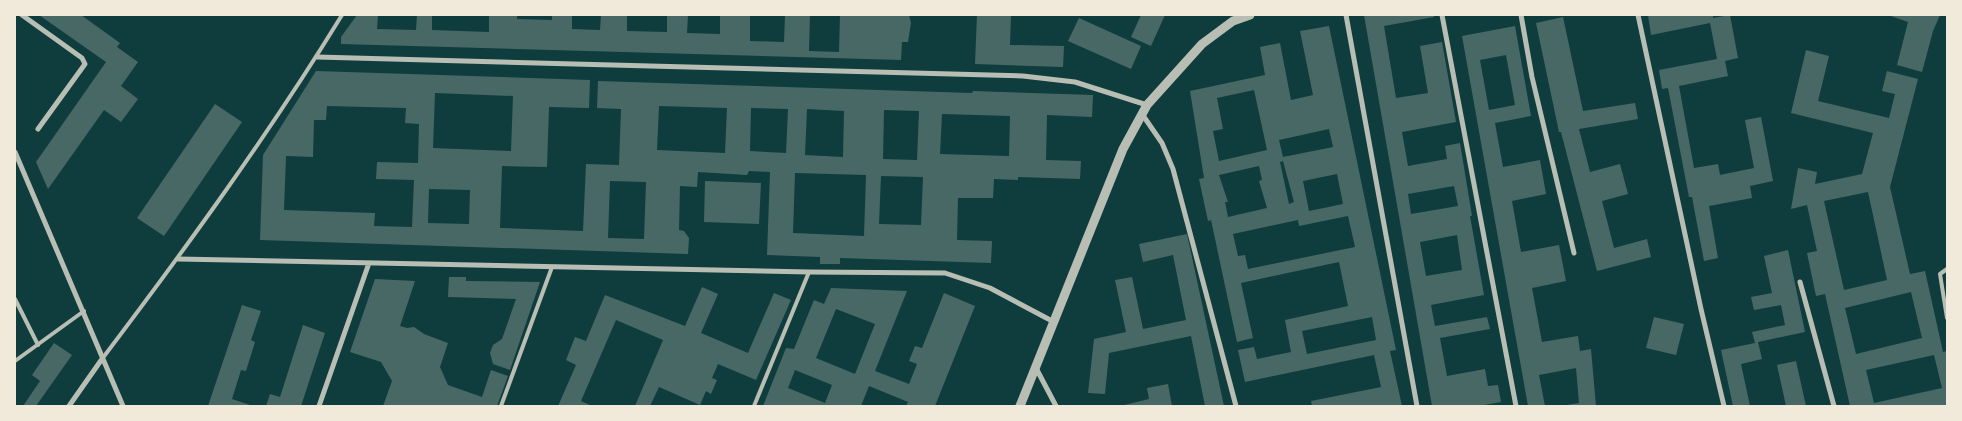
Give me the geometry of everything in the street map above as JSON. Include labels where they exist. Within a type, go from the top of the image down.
[{"type":"street","points":[[22,15],[82,58],[85,64],[38,129]]},
{"type":"street","points":[[1020,406],[1123,149],[1147,105],[1202,44],[1233,21],[1250,15]]},
{"type":"street","points":[[1346,15],[1417,406]]},
{"type":"street","points":[[1442,15],[1516,406]]},
{"type":"street","points":[[1521,15],[1532,77],[1574,253]]},
{"type":"street","points":[[1638,15],[1701,309],[1724,406]]},
{"type":"street","points":[[316,57],[1023,76],[1075,82],[1147,105]]},
{"type":"street","points":[[1142,114],[1162,143],[1173,169],[1236,406]]},
{"type":"street","points":[[15,152],[123,406]]},
{"type":"street","points":[[178,258],[552,267],[945,273],[990,288],[1054,322]]},
{"type":"street","points":[[319,406],[369,263]]},
{"type":"street","points":[[1800,282],[1834,406]]},
{"type":"street","points":[[69,406],[102,359]]},
{"type":"street","points":[[1036,368],[1056,406]]},
{"type":"lane","points":[[102,359],[178,258],[316,57],[342,15]]},
{"type":"lane","points":[[502,406],[552,267]]},
{"type":"lane","points":[[1947,269],[1940,274],[1947,318]]},
{"type":"lane","points":[[754,406],[809,272]]},
{"type":"lane","points":[[15,299],[38,345]]},
{"type":"lane","points":[[15,361],[84,311]]},
{"type":"building","points":[[39,15],[81,15],[120,43],[117,47],[138,62],[121,86],[138,99],[121,122],[104,110],[48,189],[36,162],[106,62]]},
{"type":"building","points":[[357,15],[378,15],[377,29],[416,30],[417,15],[432,15],[432,30],[489,32],[489,15],[517,15],[517,19],[552,20],[552,15],[572,15],[572,29],[600,30],[601,15],[627,15],[627,31],[667,32],[667,15],[688,15],[687,33],[720,34],[720,15],[750,15],[750,41],[784,42],[785,15],[810,15],[809,51],[839,52],[840,15],[909,15],[911,23],[908,42],[902,42],[901,60],[341,44],[341,37]]},
{"type":"building","points":[[977,15],[1011,15],[1010,45],[1064,46],[1063,67],[975,64]]},
{"type":"building","points":[[1141,15],[1165,15],[1151,46],[1131,37]]},
{"type":"building","points":[[1364,15],[1434,15],[1434,17],[1384,26],[1396,98],[1428,93],[1420,46],[1442,42],[1456,122],[1402,132],[1408,166],[1447,159],[1445,146],[1460,143],[1472,216],[1470,216],[1484,295],[1431,305],[1435,326],[1487,317],[1490,329],[1440,338],[1447,376],[1485,369],[1488,386],[1498,385],[1501,402],[1479,406],[1432,406]],"holes":[[[1454,186],[1458,206],[1411,214],[1408,194]],[[1457,235],[1462,270],[1426,276],[1420,242]]]},
{"type":"building","points":[[1648,15],[1713,15],[1713,18],[1730,15],[1738,58],[1725,61],[1728,76],[1679,86],[1694,168],[1718,164],[1720,175],[1754,168],[1745,120],[1761,117],[1773,181],[1750,186],[1752,198],[1709,206],[1718,258],[1704,261],[1692,197],[1689,197],[1668,88],[1662,89],[1659,70],[1717,59],[1710,23],[1651,35]]},
{"type":"building","points":[[1888,15],[1940,15],[1933,31],[1922,72],[1897,65],[1908,22]]},
{"type":"building","points":[[1563,17],[1583,111],[1635,103],[1638,119],[1579,129],[1590,172],[1620,164],[1628,194],[1602,201],[1614,248],[1647,239],[1651,257],[1597,271],[1561,132],[1559,132],[1536,23]]},
{"type":"building","points":[[1079,18],[1141,46],[1131,69],[1068,41]]},
{"type":"building","points":[[1329,26],[1396,350],[1390,351],[1402,406],[1312,406],[1311,401],[1381,387],[1374,355],[1245,382],[1238,350],[1254,347],[1257,359],[1291,352],[1285,320],[1348,306],[1339,262],[1241,283],[1253,338],[1237,342],[1211,220],[1208,221],[1199,179],[1204,178],[1190,91],[1265,75],[1260,47],[1280,43],[1291,100],[1313,95],[1300,31]],"holes":[[[1254,90],[1267,150],[1219,161],[1213,131],[1223,129],[1217,98]],[[1329,129],[1333,147],[1283,157],[1279,140]],[[1283,161],[1294,202],[1289,204],[1280,162]],[[1259,166],[1262,180],[1259,181],[1267,208],[1228,217],[1225,202],[1228,202],[1219,175]],[[1337,174],[1343,204],[1309,211],[1303,181]],[[1348,216],[1355,247],[1248,269],[1245,255],[1238,256],[1233,234],[1298,220],[1299,226]],[[1372,317],[1376,340],[1307,354],[1302,331]]]},
{"type":"building","points":[[1515,26],[1531,116],[1495,123],[1503,167],[1540,160],[1546,194],[1512,201],[1521,252],[1559,245],[1566,281],[1532,288],[1542,342],[1578,336],[1580,351],[1591,349],[1596,406],[1561,406],[1579,403],[1576,368],[1539,375],[1545,406],[1528,406],[1462,36]],"holes":[[[1506,55],[1515,105],[1489,110],[1480,60]]]},
{"type":"building","points":[[1806,50],[1829,56],[1818,101],[1889,118],[1895,94],[1882,91],[1887,71],[1918,79],[1890,187],[1910,274],[1925,271],[1943,352],[1947,351],[1947,406],[1850,406],[1825,294],[1816,296],[1807,253],[1817,251],[1807,205],[1791,209],[1798,168],[1817,172],[1815,184],[1862,174],[1873,133],[1791,113]],"holes":[[[1868,192],[1887,280],[1844,290],[1824,201]],[[1911,292],[1922,338],[1856,354],[1845,308]],[[1934,355],[1942,388],[1874,403],[1866,370]]]},
{"type":"building","points":[[316,71],[590,80],[589,108],[549,107],[547,167],[502,166],[500,228],[583,231],[586,164],[619,165],[621,109],[597,108],[598,81],[1093,95],[1092,117],[1047,115],[1046,160],[1081,161],[1080,179],[1018,177],[1018,180],[994,179],[993,198],[958,198],[957,240],[992,241],[991,263],[840,258],[840,264],[820,264],[820,257],[767,255],[770,172],[749,171],[747,175],[698,172],[697,187],[680,186],[679,230],[684,231],[689,238],[688,254],[260,240],[263,155]],"holes":[[[435,93],[513,96],[511,151],[433,148]],[[327,106],[406,108],[405,123],[419,124],[418,163],[377,162],[376,179],[414,180],[412,227],[374,226],[375,213],[284,210],[286,156],[313,157],[314,120],[326,120]],[[659,106],[727,108],[725,153],[657,150]],[[751,108],[788,109],[786,153],[750,151]],[[807,109],[844,111],[843,157],[805,155]],[[884,110],[919,111],[917,160],[883,159]],[[942,114],[1010,116],[1009,156],[940,154]],[[795,173],[866,175],[864,236],[793,233]],[[881,176],[923,177],[921,225],[879,224]],[[610,181],[646,182],[644,239],[608,238]],[[429,189],[470,190],[469,224],[428,223]]]},
{"type":"building","points":[[215,104],[242,122],[164,236],[137,218]]},
{"type":"building","points":[[705,181],[761,183],[759,224],[704,222]]},
{"type":"building","points":[[1187,234],[1224,406],[1205,406],[1191,336],[1109,353],[1105,394],[1088,393],[1094,339],[1126,332],[1115,280],[1132,277],[1143,329],[1186,320],[1173,255],[1143,262],[1139,244]]},
{"type":"building","points":[[1788,250],[1805,332],[1758,342],[1762,359],[1741,364],[1750,406],[1733,406],[1721,350],[1755,343],[1752,332],[1785,325],[1781,305],[1754,310],[1751,297],[1772,293],[1764,256]]},
{"type":"building","points":[[449,277],[466,277],[466,281],[540,282],[510,370],[493,364],[490,353],[493,345],[502,339],[516,299],[448,297]]},
{"type":"building","points":[[375,279],[415,281],[400,326],[414,327],[424,334],[448,343],[440,367],[448,385],[482,397],[491,370],[508,376],[497,406],[383,406],[392,381],[381,362],[350,352]]},
{"type":"building","points":[[702,287],[718,294],[701,333],[748,353],[774,293],[791,300],[756,380],[718,364],[712,378],[717,380],[711,394],[706,391],[700,405],[659,387],[650,406],[635,406],[663,340],[616,320],[581,401],[592,406],[558,406],[576,365],[566,360],[575,337],[586,341],[605,295],[685,326]]},
{"type":"building","points":[[831,288],[907,291],[875,371],[909,384],[917,364],[909,361],[915,346],[922,348],[944,293],[975,306],[935,406],[906,406],[908,402],[869,386],[861,406],[763,406],[786,348],[794,349],[814,300],[824,304]],"holes":[[[836,309],[875,324],[855,374],[816,358]],[[795,370],[832,385],[825,403],[788,388]]]},
{"type":"building","points":[[242,305],[261,311],[251,340],[255,342],[246,371],[241,370],[232,399],[253,406],[208,406]]},
{"type":"building","points":[[1654,317],[1684,324],[1676,355],[1646,348]]},
{"type":"building","points":[[303,325],[325,333],[301,406],[266,406],[270,394],[280,397]]},
{"type":"building","points":[[54,343],[72,355],[36,406],[23,406],[40,381],[32,375]]},
{"type":"building","points":[[1796,361],[1806,406],[1786,406],[1777,365]]},
{"type":"building","points":[[1168,384],[1172,406],[1120,406],[1149,399],[1147,388]]}]
